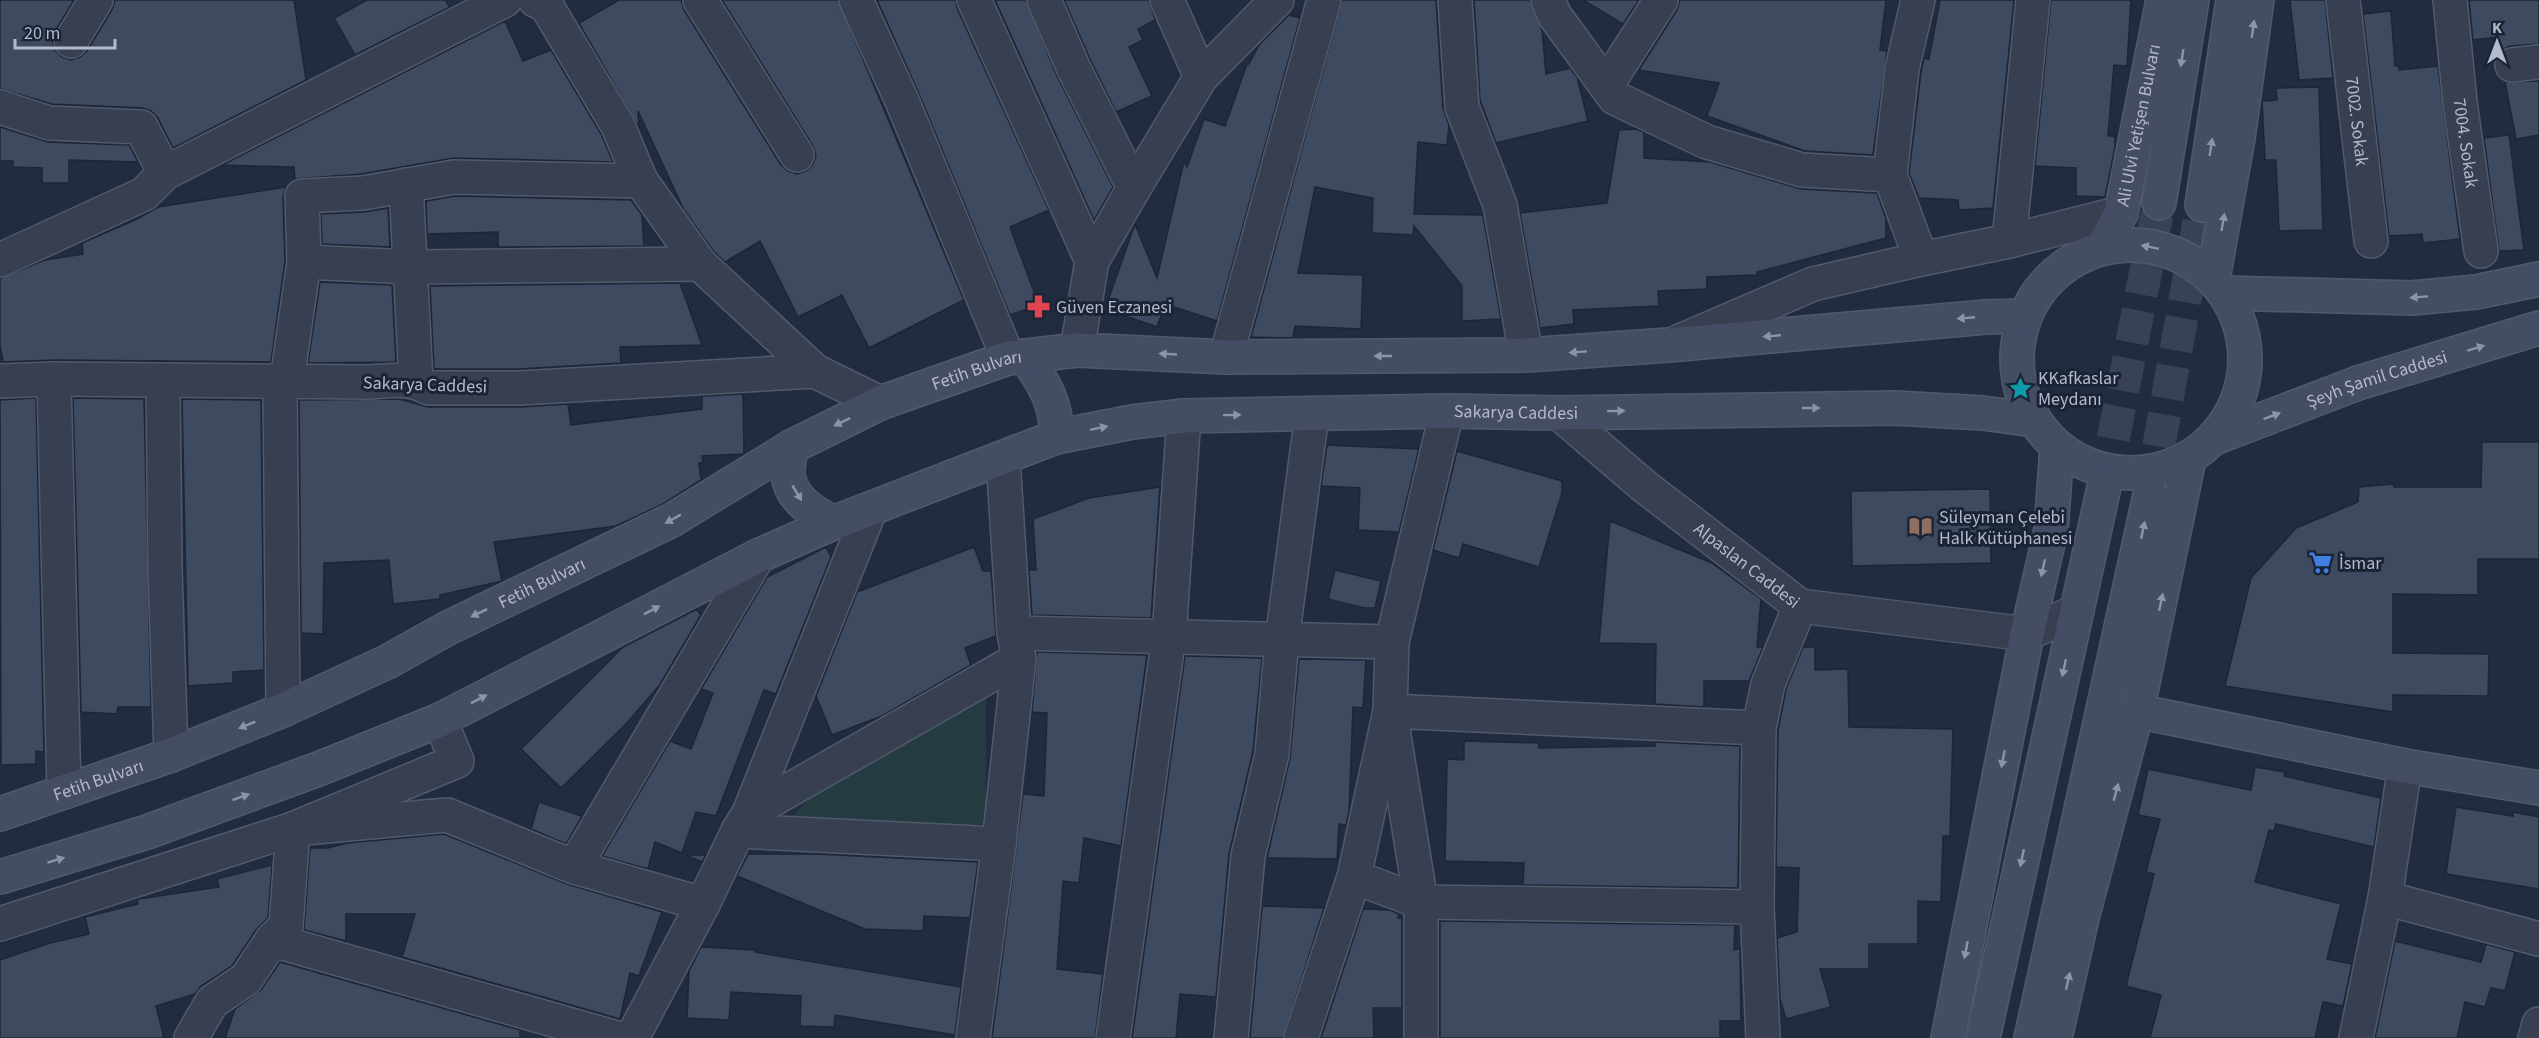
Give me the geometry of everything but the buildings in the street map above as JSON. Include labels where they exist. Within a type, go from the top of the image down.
[{"type":"main road","name":"Ali Ulvi Yetişen Bulvarı","points":[[2103,247],[2121,213],[2163,0]]},
{"type":"main road","name":"Ali Ulvi Yetişen Bulvarı","points":[[2159,203],[2192,0]]},
{"type":"main road","points":[[2202,205],[2233,0]]},
{"type":"main road","points":[[2219,286],[2257,0]]},
{"type":"main road","points":[[2137,244],[2169,251],[2200,266],[2219,286],[2242,325],[2247,365],[2238,403],[2217,437],[2189,459],[2157,472],[2121,474],[2087,466],[2057,447],[2034,420],[2019,387],[2016,351],[2025,315],[2044,284],[2072,261],[2103,247],[2137,244]]},
{"type":"main road","points":[[2219,286],[2412,298],[2476,291],[2539,279]]},
{"type":"main road","points":[[1077,350],[1226,357],[1526,355],[2025,315]]},
{"type":"main road","name":"Şeyh Şamil Caddesi","points":[[2217,437],[2358,383],[2539,328]]},
{"type":"main road","name":"Fetih Bulvarı","points":[[0,814],[171,755],[283,710],[387,662],[448,628],[672,520],[790,447],[880,403],[1017,357],[1077,350]]},
{"type":"main road","points":[[1017,357],[1051,400],[1057,420],[1056,437]]},
{"type":"main road","name":"Sakarya Caddesi","points":[[1003,458],[1056,437],[1132,422],[1184,416],[1447,411],[1559,413],[1895,408],[1983,413],[2034,420]]},
{"type":"main road","points":[[790,447],[788,475],[795,492],[808,510],[833,523]]},
{"type":"main road","points":[[1948,1038],[2027,634],[2051,530],[2057,447]]},
{"type":"main road","points":[[0,877],[147,832],[321,768],[440,720],[758,556],[833,523],[1003,458]]},
{"type":"main road","points":[[2055,1038],[2082,918],[2138,711],[2189,459]]},
{"type":"main road","points":[[1983,1038],[2104,488]]},
{"type":"main road","points":[[2031,1038],[2150,495]]},
{"type":"main road","points":[[2138,711],[2405,766],[2539,788]]},
{"type":"street","points":[[71,41],[96,0]]},
{"type":"street","points":[[0,260],[144,194],[165,173],[505,0]]},
{"type":"street","points":[[700,0],[797,155]]},
{"type":"street","points":[[856,0],[1017,357]]},
{"type":"street","points":[[974,0],[1092,261]]},
{"type":"street","points":[[1044,0],[1073,67],[1134,188]]},
{"type":"street","points":[[1167,0],[1201,77]]},
{"type":"street","points":[[1077,350],[1092,261],[1201,77],[1277,0]]},
{"type":"street","points":[[1226,357],[1324,0]]},
{"type":"street","points":[[1455,0],[1462,107],[1500,205],[1526,355]]},
{"type":"street","points":[[1548,0],[1555,16],[1615,98],[1707,142],[1802,170],[1890,175]]},
{"type":"street","points":[[1606,86],[1661,0]]},
{"type":"street","points":[[1918,0],[1902,69],[1890,175],[1921,259]]},
{"type":"street","points":[[2009,241],[2033,0]]},
{"type":"street","name":"7002. Sokak","points":[[2343,0],[2371,241]]},
{"type":"street","name":"7004. Sokak","points":[[2450,0],[2460,102],[2481,251]]},
{"type":"street","points":[[546,2],[618,126],[641,181],[700,264],[814,371],[880,403]]},
{"type":"street","points":[[0,107],[49,123],[141,127],[165,173]]},
{"type":"street","points":[[283,710],[284,380],[304,262],[302,196],[363,193],[454,177],[641,181]]},
{"type":"street","points":[[406,185],[416,381]]},
{"type":"street","points":[[1669,345],[1813,284],[2009,241],[2121,213]]},
{"type":"street","points":[[304,262],[411,267],[700,264]]},
{"type":"street","name":"Sakarya Caddesi","points":[[0,381],[54,379],[416,381],[428,388],[520,388],[814,371]]},
{"type":"street","points":[[54,379],[64,792]]},
{"type":"street","points":[[163,381],[165,569],[171,755]]},
{"type":"street","points":[[1301,1038],[1354,876],[1390,711],[1392,642],[1447,411]]},
{"type":"street","name":"Alpaslan Caddesi","points":[[1559,413],[1644,486],[1800,606],[2027,634]]},
{"type":"street","points":[[1231,1038],[1248,856],[1272,754],[1282,640],[1312,414]]},
{"type":"street","points":[[1113,1038],[1168,636],[1184,416]]},
{"type":"street","points":[[974,1038],[999,844],[1017,646],[1003,458]]},
{"type":"street","points":[[632,1038],[704,904],[743,822],[870,510]]},
{"type":"street","points":[[574,867],[758,556]]},
{"type":"street","points":[[1763,1038],[1757,907],[1760,728],[1768,684],[1800,606]]},
{"type":"street","points":[[2027,634],[2077,611]]},
{"type":"street","points":[[743,822],[1017,646],[1168,636],[1392,642]]},
{"type":"street","points":[[1390,711],[1760,728]]},
{"type":"street","points":[[1390,711],[1421,902],[1421,1038]]},
{"type":"street","points":[[0,924],[292,828],[457,761],[440,720]]},
{"type":"street","points":[[2356,1038],[2385,898],[2405,766]]},
{"type":"street","points":[[292,828],[447,814],[574,867],[704,904]]},
{"type":"street","points":[[743,822],[999,844]]},
{"type":"street","points":[[191,1038],[212,1002],[246,979],[272,940],[286,926],[292,828]]},
{"type":"street","points":[[1354,876],[1421,902],[1757,907]]},
{"type":"street","points":[[2385,898],[2539,939]]},
{"type":"street","points":[[272,940],[617,1038]]},
{"type":"street","points":[[2535,1038],[2539,1024]]},
{"type":"green space","points":[[986,693],[986,824],[781,829],[827,779]]},
{"type":"tunnel","points":[[2104,487],[2159,203]]},
{"type":"tunnel","points":[[2150,495],[2202,205]]},
{"type":"place","name":"Güven Eczanesi","points":[[1038,307]]},
{"type":"place","name":"KKafkaslar Meydanı","points":[[2020,388]]},
{"type":"place","name":"Süleyman Çelebi Halk Kütüphanesi","points":[[1921,527]]},
{"type":"place","name":"İsmar","points":[[2321,563]]}]
